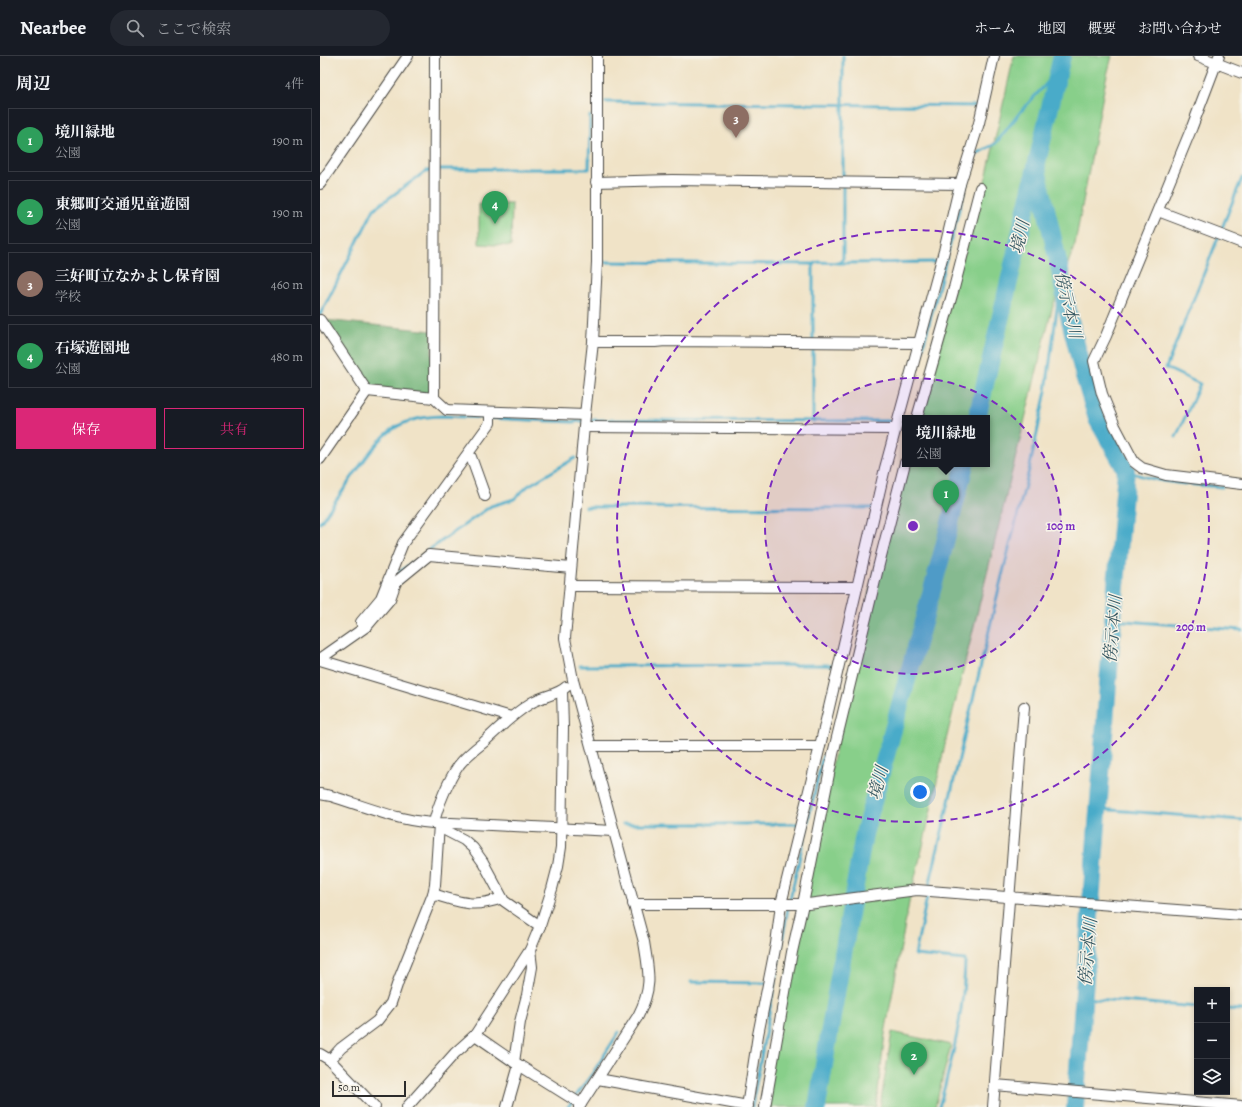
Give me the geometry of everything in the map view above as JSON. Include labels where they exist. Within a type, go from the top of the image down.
[{"type":"street","points":[[320,184],[408,56]]},
{"type":"street","points":[[434,398],[435,56]]},
{"type":"street","points":[[475,1035],[580,1105],[638,1016],[645,1002],[649,988],[649,973],[644,942],[632,904],[592,746],[573,680],[565,638],[593,342],[597,262],[597,56]]},
{"type":"street","points":[[598,1079],[748,1106],[758,1035],[776,944],[781,904],[820,746],[894,429],[944,251],[960,184],[980,122],[994,56]]},
{"type":"street","points":[[1198,56],[1217,59],[1242,74]]},
{"type":"street","points":[[1217,59],[1192,127],[1158,211],[1106,336],[1094,361],[1102,393],[1115,426],[1134,462],[1142,468],[1166,476],[1242,484]]},
{"type":"street","points":[[596,182],[672,180],[960,184]]},
{"type":"street","points":[[918,415],[954,288],[980,188]]},
{"type":"street","points":[[1158,211],[1242,242]]},
{"type":"street","points":[[320,320],[367,391]]},
{"type":"street","points":[[593,342],[665,341],[918,343]]},
{"type":"street","points":[[367,391],[434,398],[447,410],[585,415]]},
{"type":"street","points":[[320,460],[367,391]]},
{"type":"street","points":[[320,660],[372,622],[390,599],[393,580],[403,543],[490,423],[490,412]]},
{"type":"street","points":[[584,427],[894,429]]},
{"type":"street","points":[[468,454],[471,457],[485,496]]},
{"type":"street","points":[[765,1107],[792,952],[832,754],[904,467]]},
{"type":"street","points":[[361,622],[382,598],[393,580],[429,555],[571,568]]},
{"type":"street","points":[[570,586],[857,587]]},
{"type":"street","points":[[320,660],[511,717]]},
{"type":"street","points":[[330,1060],[341,1048],[377,1021],[391,1003],[433,894],[435,885],[436,812],[460,764],[511,717],[531,702],[562,691],[573,680]]},
{"type":"street","points":[[407,1107],[456,1053],[475,1035],[530,950],[540,926],[558,866],[562,828],[562,691]]},
{"type":"street","points":[[993,1107],[1024,708]]},
{"type":"street","points":[[592,746],[820,746]]},
{"type":"street","points":[[320,794],[412,821],[437,825],[451,823],[614,831]]},
{"type":"street","points":[[437,825],[464,840],[473,848],[483,862],[504,901],[511,908],[540,926]]},
{"type":"street","points":[[632,904],[802,904],[914,890],[1242,916]]},
{"type":"street","points":[[433,894],[456,902],[474,904],[484,904],[502,898]]},
{"type":"street","points":[[507,1107],[517,1063],[520,1022],[532,967],[530,950]]},
{"type":"street","points":[[320,1054],[330,1060],[375,1107]]},
{"type":"street","points":[[995,1085],[1242,1106]]},
{"type":"green space","points":[[1014,56],[1112,56],[1106,79],[1075,244],[1052,309],[946,740],[923,846],[910,897],[885,1034],[876,1107],[761,1107],[765,1079],[870,588],[902,466],[990,467],[990,415],[916,415],[987,174]]},
{"type":"green space","points":[[479,204],[512,204],[511,246],[479,244]]},
{"type":"green space","points":[[324,320],[432,331],[432,394],[369,388]]},
{"type":"green space","points":[[892,1032],[951,1045],[935,1107],[880,1107]]},
{"type":"waterway","points":[[813,421],[813,267],[814,264],[818,262],[840,263],[843,258],[843,56]]},
{"type":"waterway","name":"境川","points":[[978,415],[1062,56]]},
{"type":"waterway","points":[[920,358],[972,160],[978,153],[995,144],[1022,110],[1059,70]]},
{"type":"waterway","points":[[605,102],[979,106]]},
{"type":"waterway","points":[[320,315],[374,209],[426,171],[441,169],[589,169],[590,116]]},
{"type":"waterway","name":"傍示本川","points":[[1036,165],[1068,312],[1084,376],[1097,419],[1126,470],[1075,1107]]},
{"type":"waterway","points":[[1176,437],[1200,384],[1166,368],[1242,178]]},
{"type":"waterway","points":[[605,262],[814,264]]},
{"type":"waterway","points":[[840,263],[938,262]]},
{"type":"waterway","points":[[939,1107],[957,1034],[965,960],[915,955],[931,878],[1000,584],[1030,466],[1046,391],[1058,301],[1061,297],[1065,296]]},
{"type":"waterway","points":[[320,523],[373,448],[401,424],[426,417],[443,416],[573,422],[591,420],[896,421]]},
{"type":"waterway","points":[[426,552],[491,506],[514,499],[528,486],[575,458]]},
{"type":"waterway","name":"境川","points":[[817,1107],[864,834],[942,554],[964,467]]},
{"type":"waterway","points":[[1126,470],[1137,475],[1161,481],[1222,487]]},
{"type":"waterway","points":[[586,507],[874,508]]},
{"type":"waterway","points":[[397,574],[413,562]]},
{"type":"waterway","points":[[1113,620],[1242,630]]},
{"type":"waterway","points":[[580,666],[838,665]]},
{"type":"waterway","points":[[752,1107],[788,908],[823,756]]},
{"type":"waterway","points":[[1098,809],[1242,820]]},
{"type":"waterway","points":[[623,824],[800,824]]},
{"type":"waterway","points":[[691,982],[767,983]]},
{"type":"waterway","points":[[1083,998],[1194,1007]]},
{"type":"waterway","points":[[1230,1009],[1242,1010]]},
{"type":"waterway","points":[[568,1107],[592,1074],[619,1032]]},
{"type":"place","name":"三好町立なかよし保育園","points":[[736,138]]},
{"type":"place","name":"石塚遊園地","points":[[495,224]]},
{"type":"place","name":"境川緑地","points":[[946,513]]},
{"type":"place","name":"東郷町交通児童遊園","points":[[914,1075]]}]
